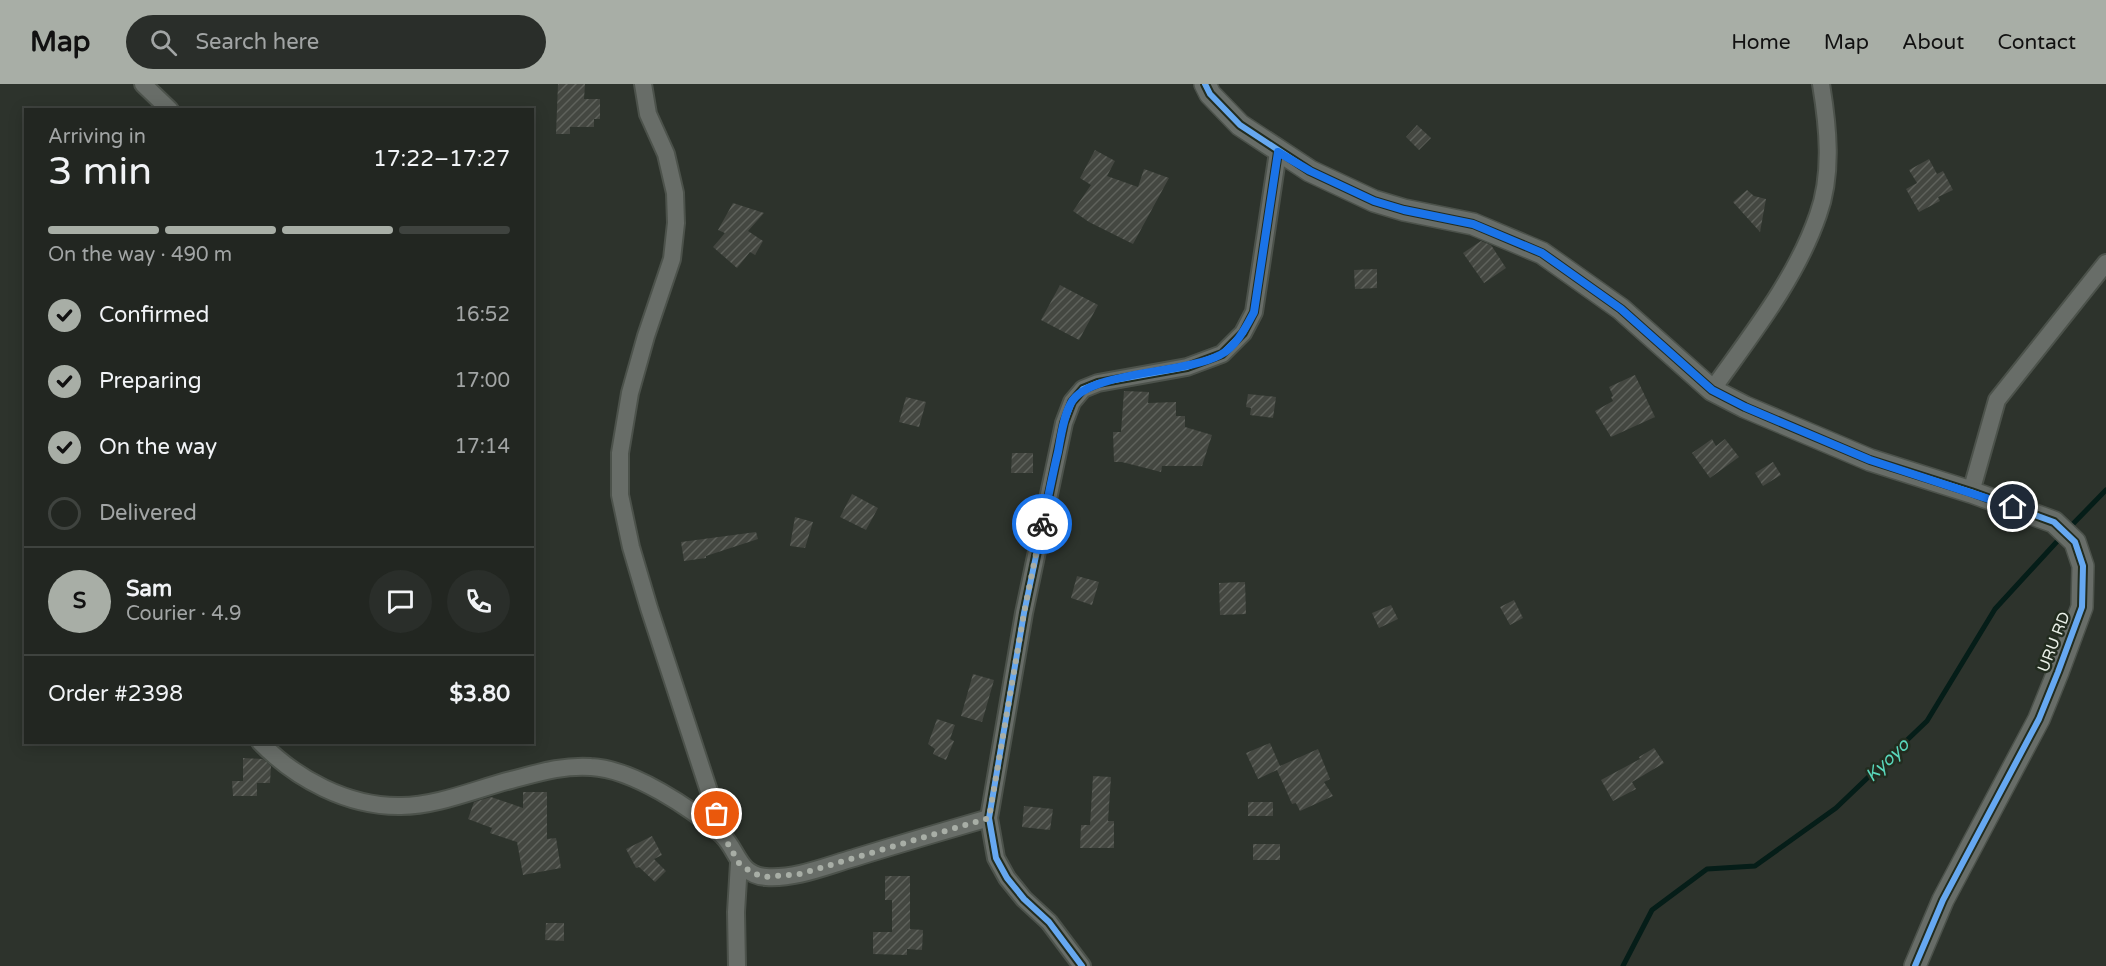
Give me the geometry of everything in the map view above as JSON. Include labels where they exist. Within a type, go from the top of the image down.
[{"type":"street","points":[[143,84],[168,108]]},
{"type":"street","points":[[643,84],[648,114],[666,154],[675,193],[676,223],[672,259],[630,393],[620,453],[620,495],[631,547],[649,608],[724,837],[739,863],[763,877],[800,874],[989,818]]},
{"type":"street","name":"URU RD","points":[[1205,84],[1210,94],[1240,125],[1310,171],[1374,201],[1404,210],[1473,224],[1542,253],[1621,309],[1712,390],[1774,420],[1861,456],[2054,522],[2075,542],[2083,566],[2082,607],[2039,719],[1943,900],[1915,966]]},
{"type":"street","points":[[1712,390],[1765,316],[1796,264],[1819,214],[1827,172],[1827,121],[1821,84]]},
{"type":"street","points":[[1082,966],[1049,922],[1024,899],[1007,878],[996,858],[989,818],[1024,613],[1064,423],[1072,402],[1083,389],[1098,382],[1187,367],[1222,354],[1243,333],[1254,312],[1278,152]]},
{"type":"street","points":[[1971,492],[1997,400],[2106,263]]},
{"type":"street","points":[[262,744],[277,760],[336,794],[372,804],[402,806],[433,801],[556,768],[592,766],[624,774],[662,793],[724,837]]},
{"type":"street","points":[[737,966],[736,912],[739,863]]},
{"type":"building","points":[[558,84],[585,84],[584,99],[600,99],[600,119],[594,119],[594,127],[570,127],[570,134],[556,134]]},
{"type":"building","points":[[1417,125],[1431,138],[1419,150],[1406,137]]},
{"type":"building","points":[[1095,150],[1115,161],[1107,176],[1138,187],[1144,169],[1169,178],[1133,244],[1089,222],[1073,211],[1091,185],[1080,178]]},
{"type":"building","points":[[1929,159],[1937,174],[1943,171],[1953,190],[1938,197],[1940,201],[1919,212],[1906,189],[1917,183],[1909,170]]},
{"type":"building","points":[[1747,190],[1754,196],[1766,199],[1760,232],[1733,202]]},
{"type":"building","points":[[733,203],[764,213],[748,231],[763,241],[755,255],[750,252],[737,268],[713,247],[725,233],[718,230]]},
{"type":"building","points":[[1481,241],[1491,245],[1506,268],[1484,283],[1463,253]]},
{"type":"building","points":[[1377,269],[1377,288],[1355,289],[1354,270]]},
{"type":"building","points":[[1060,285],[1098,305],[1079,340],[1041,320]]},
{"type":"building","points":[[1635,375],[1655,417],[1611,437],[1595,411],[1613,401],[1609,387]]},
{"type":"building","points":[[1124,391],[1149,392],[1148,403],[1176,402],[1176,416],[1185,416],[1185,427],[1212,435],[1202,466],[1162,466],[1161,472],[1114,462],[1113,432],[1121,432]]},
{"type":"building","points":[[1248,394],[1276,397],[1273,418],[1250,415],[1251,408],[1246,407]]},
{"type":"building","points":[[906,397],[926,402],[919,427],[899,422]]},
{"type":"building","points":[[1712,439],[1716,446],[1725,439],[1739,457],[1710,478],[1692,453]]},
{"type":"building","points":[[1012,453],[1033,453],[1033,473],[1011,473]]},
{"type":"building","points":[[1773,462],[1781,475],[1763,486],[1755,473]]},
{"type":"building","points":[[852,494],[878,508],[866,530],[840,517]]},
{"type":"building","points":[[795,517],[813,522],[805,548],[790,546]]},
{"type":"building","points":[[756,532],[758,539],[706,556],[706,558],[684,561],[681,542]]},
{"type":"building","points":[[1077,576],[1099,582],[1092,605],[1071,598]]},
{"type":"building","points":[[1245,582],[1246,614],[1220,615],[1219,583]]},
{"type":"building","points":[[1514,600],[1523,618],[1510,625],[1500,607]]},
{"type":"building","points":[[1391,605],[1398,619],[1379,628],[1372,613]]},
{"type":"building","points":[[973,674],[994,680],[982,722],[961,716]]},
{"type":"building","points":[[937,719],[955,725],[950,739],[954,741],[946,760],[933,754],[935,749],[928,744]]},
{"type":"building","points":[[1270,743],[1280,766],[1318,749],[1330,779],[1324,782],[1333,796],[1300,811],[1296,803],[1292,804],[1277,770],[1258,779],[1246,753]]},
{"type":"building","points":[[1654,748],[1664,763],[1632,782],[1636,789],[1613,801],[1601,780],[1640,759],[1639,757]]},
{"type":"building","points":[[243,758],[263,759],[271,766],[270,783],[257,783],[257,796],[233,796],[232,781],[243,781]]},
{"type":"building","points":[[1093,776],[1111,777],[1108,821],[1114,821],[1114,848],[1080,848],[1081,825],[1090,825]]},
{"type":"building","points":[[523,792],[547,792],[547,839],[556,838],[561,868],[523,875],[517,842],[490,833],[492,828],[468,819],[474,802],[491,797],[523,808]]},
{"type":"building","points":[[1248,802],[1273,802],[1273,816],[1248,816]]},
{"type":"building","points":[[1024,806],[1053,809],[1050,830],[1022,827]]},
{"type":"building","points":[[652,836],[662,855],[654,859],[666,871],[655,882],[639,867],[636,868],[626,849]]},
{"type":"building","points":[[1253,844],[1280,844],[1280,860],[1253,860]]},
{"type":"building","points":[[885,876],[910,876],[910,929],[923,930],[922,950],[907,949],[907,955],[873,954],[873,932],[892,932],[892,900],[885,900]]},
{"type":"building","points":[[546,923],[564,923],[564,941],[545,940]]},
{"type":"waterway","name":"Kyoyo","points":[[2069,528],[2106,490]]},
{"type":"waterway","name":"Kyoyo","points":[[1623,966],[1652,910],[1707,869],[1755,866],[1836,808],[1927,721],[1995,609],[2063,535]]},
{"type":"cycle path","points":[[1205,84],[1210,94],[1240,125],[1310,171],[1374,201],[1404,210],[1473,224],[1542,253],[1621,309],[1712,390],[1745,407],[1870,460],[1971,492],[2054,522],[2075,542],[2083,566],[2082,607],[2058,672],[2039,719],[1943,900],[1915,966]]},
{"type":"cycle path","points":[[1082,966],[1049,922],[1024,899],[1007,878],[996,858],[989,818],[1024,613],[1064,423],[1072,402],[1083,389],[1098,383],[1187,367],[1222,354],[1243,333],[1254,312],[1278,152]]},
{"type":"way so far","points":[[717,814],[724,837],[739,863],[763,877],[800,874],[989,818],[1024,613],[1042,524]]},
{"type":"route","points":[[1042,524],[1064,423],[1072,402],[1083,389],[1098,382],[1187,367],[1222,354],[1243,333],[1254,312],[1278,152],[1310,171],[1374,201],[1404,210],[1473,224],[1542,253],[1621,309],[1712,390],[1745,407],[1870,460],[2013,507]]}]
